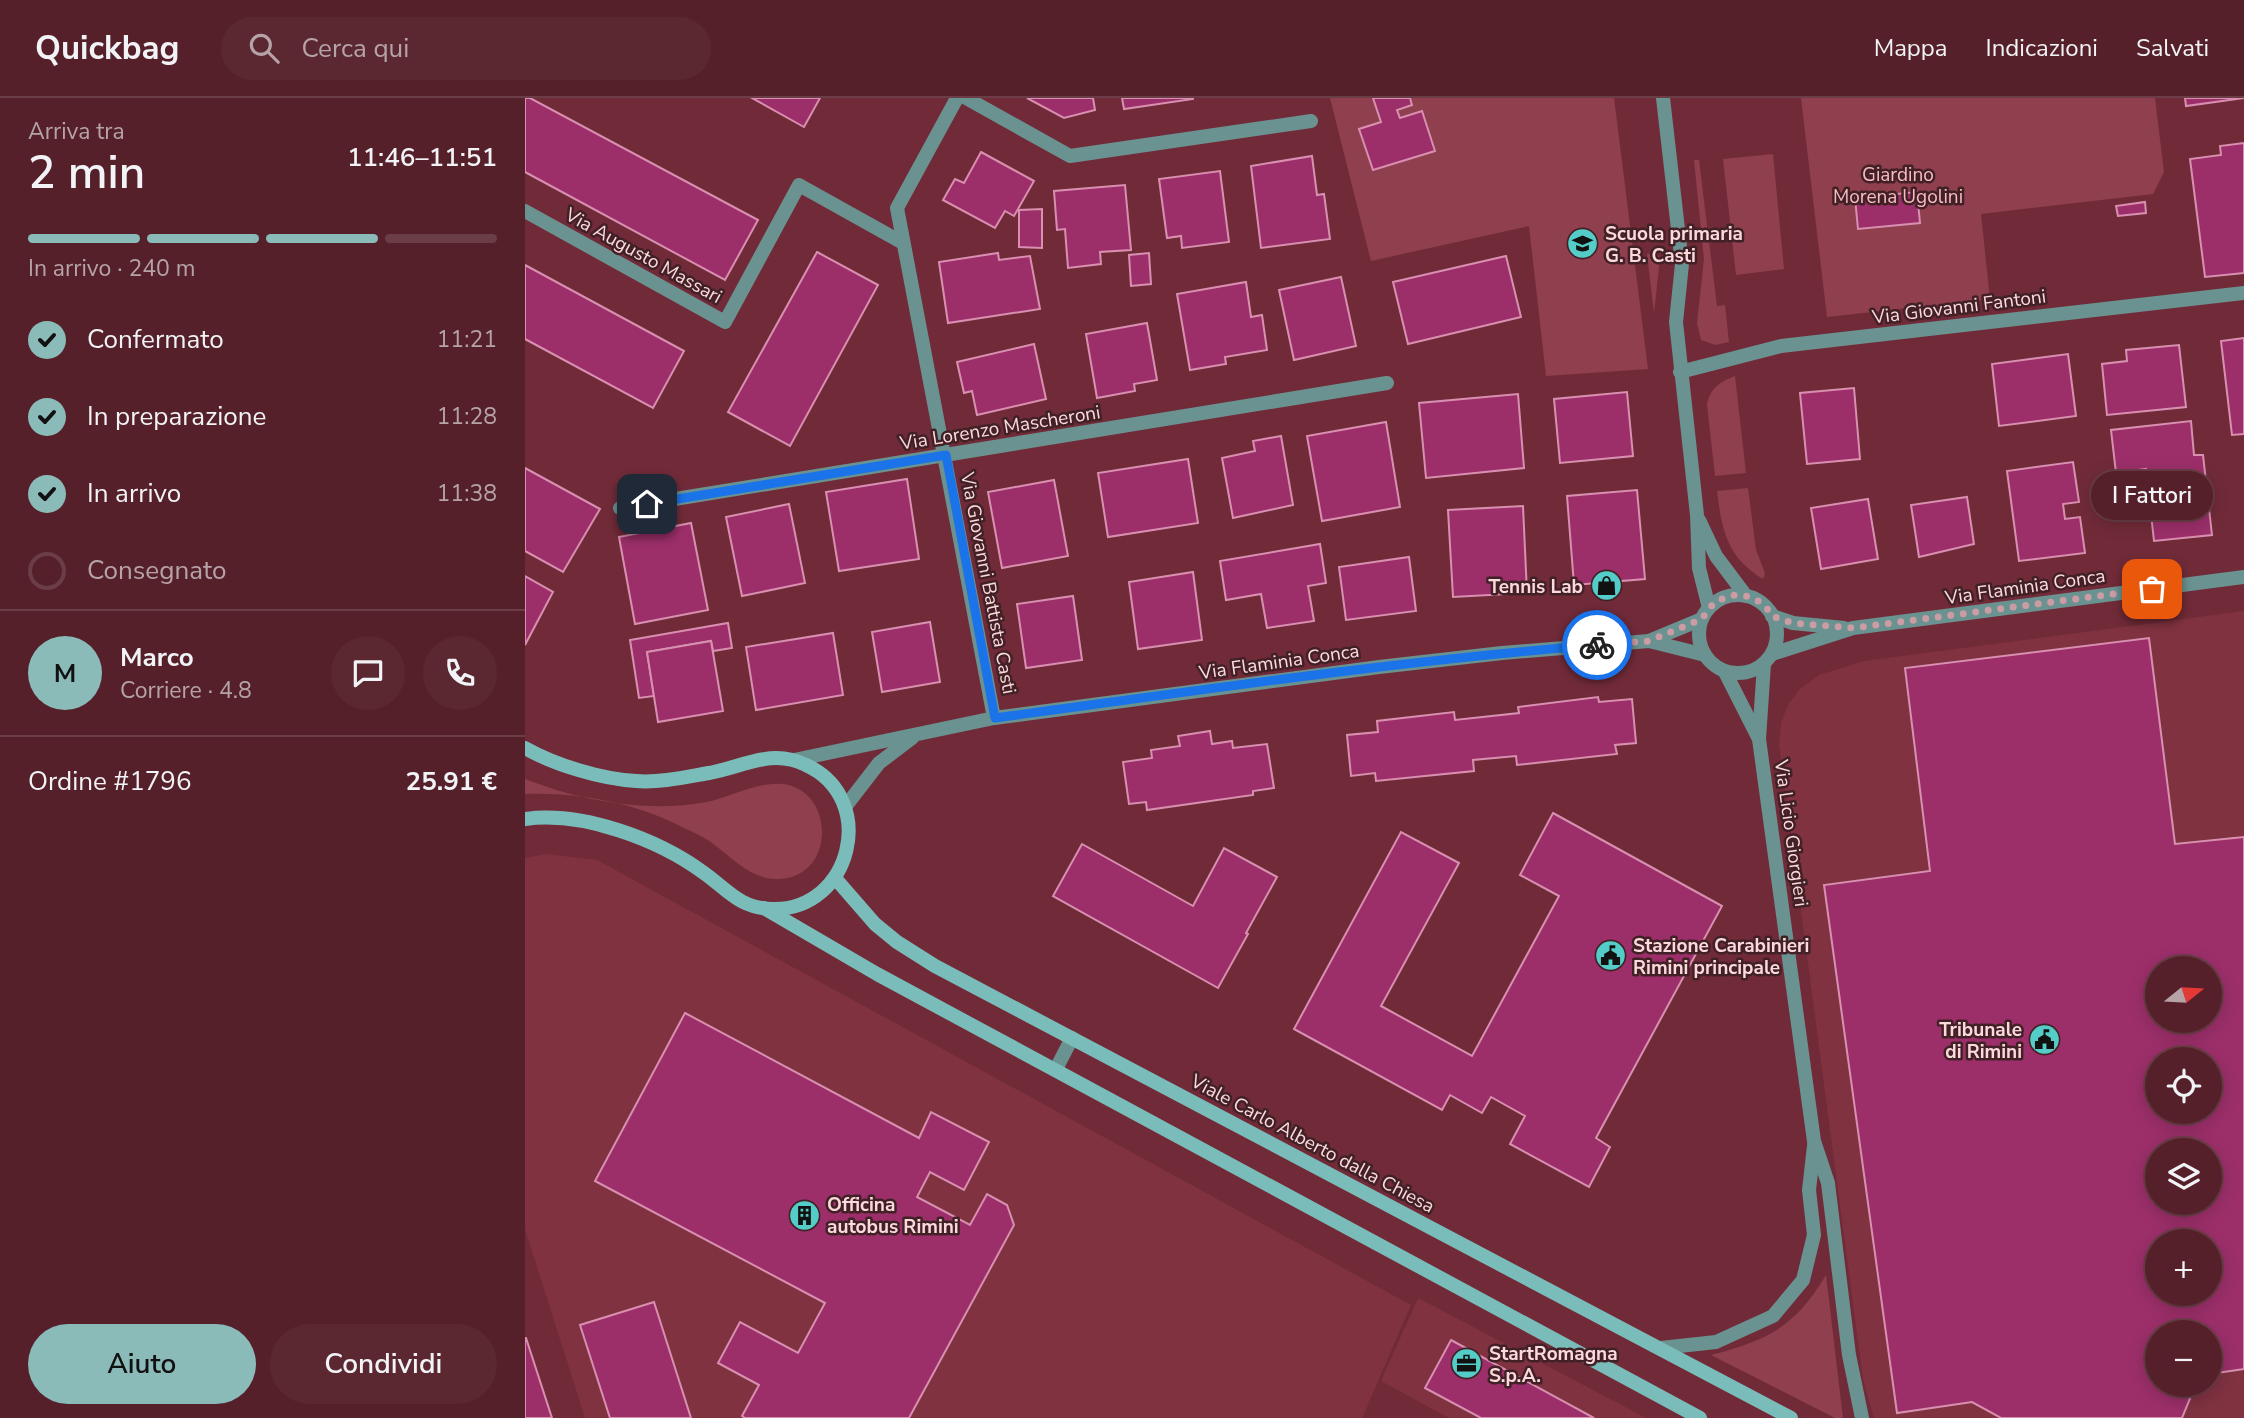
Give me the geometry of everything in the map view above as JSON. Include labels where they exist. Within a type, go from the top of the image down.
[{"type":"main road","points":[[525,748],[550,762],[636,781],[667,780],[712,773],[765,757],[794,760],[808,765],[827,779],[845,807],[849,831],[842,866],[835,878],[805,902],[787,908],[764,908]]},
{"type":"main road","points":[[525,819],[573,820],[642,838],[705,873],[735,898],[764,908],[877,974],[1700,1418]]},
{"type":"main road","name":"Viale Carlo Alberto dalla Chiesa","points":[[835,878],[875,924],[897,942],[935,966],[1791,1418]]},
{"type":"street","name":"Via Giovanni Battista Casti","points":[[957,98],[897,208],[995,718]]},
{"type":"street","points":[[966,98],[1070,156],[1311,121]]},
{"type":"street","points":[[1664,98],[1682,264],[1676,322],[1705,613],[1699,631],[1700,643],[1714,666],[1725,672],[1739,674],[1752,671],[1768,659],[1777,641],[1777,628],[1766,607],[1746,596],[1716,556],[1697,515]]},
{"type":"street","name":"Via Augusto Massari","points":[[525,211],[725,322],[799,185],[903,243]]},
{"type":"street","name":"Via Giovanni Fantoni","points":[[1680,372],[1781,346],[2244,293]]},
{"type":"street","name":"Via Lorenzo Mascheroni","points":[[620,508],[1387,383]]},
{"type":"street","name":"Via Flaminia Conca","points":[[1772,616],[1793,623],[1853,628],[2244,577]]},
{"type":"street","points":[[1705,613],[1727,597],[1746,596]]},
{"type":"street","name":"Via Flaminia Conca","points":[[1649,641],[1705,613]]},
{"type":"street","name":"Via Flaminia Conca","points":[[1768,659],[1853,628]]},
{"type":"street","name":"Via Flaminia Conca","points":[[794,760],[995,718],[1378,667],[1649,641],[1705,655]]},
{"type":"street","name":"Via Licio Giorgieri","points":[[1768,659],[1759,739],[1814,1141],[1828,1183],[1849,1356],[1861,1418]]},
{"type":"street","name":"Via Licio Giorgieri","points":[[1725,672],[1759,739]]},
{"type":"street","name":"Via Flaminia Conca","points":[[845,807],[879,763],[917,735]]},
{"type":"street","points":[[1056,1069],[1072,1038]]},
{"type":"street","name":"Via Licio Giorgieri","points":[[1661,1348],[1716,1342],[1773,1316],[1803,1280],[1814,1235],[1809,1190],[1814,1141]]},
{"type":"shaded area","name":"Tribunale di Rimini","points":[[2244,611],[2244,1418],[1874,1418],[1863,1379],[1779,744],[1781,723],[1788,705],[1800,689],[1819,675],[1864,661]]},
{"type":"shaded area","points":[[546,854],[597,860],[1411,1305],[1362,1418],[585,1418],[525,1229],[525,858]]},
{"type":"shaded area","points":[[1418,1298],[1646,1418],[1449,1418],[1381,1381]]},
{"type":"green space","name":"Scuola primaria G. B. Casti","points":[[1330,98],[1614,98],[1648,369],[1546,376],[1529,226],[1371,261]]},
{"type":"green space","name":"Giardino Morena Ugolini","points":[[1801,98],[2155,98],[2164,172],[2153,194],[1981,214],[1990,299],[1827,317]]},
{"type":"green space","points":[[1773,154],[1784,269],[1736,275],[1723,159]]},
{"type":"green space","points":[[1694,160],[1699,160],[1717,306],[1725,305],[1729,342],[1715,345],[1701,340],[1697,323],[1704,259]]},
{"type":"green space","points":[[1657,253],[1660,258],[1654,313],[1647,254]]},
{"type":"green space","points":[[1735,376],[1746,473],[1715,476],[1707,404],[1717,386]]},
{"type":"green space","points":[[1748,488],[1756,550],[1765,573],[1763,579],[1741,562],[1728,542],[1719,505],[1717,491]]},
{"type":"green space","points":[[525,779],[546,787],[584,797],[525,794]]},
{"type":"green space","points":[[765,785],[793,787],[808,796],[818,811],[822,828],[820,846],[813,862],[799,874],[770,879],[743,867],[695,833],[666,819],[616,803],[684,805],[707,802]]},
{"type":"green space","points":[[1826,1275],[1843,1418],[1835,1418],[1711,1355],[1749,1343],[1778,1329],[1803,1307]]},
{"type":"building","points":[[525,98],[530,98],[758,220],[725,280],[525,172]]},
{"type":"building","points":[[752,98],[820,98],[804,127]]},
{"type":"building","points":[[1027,98],[1093,98],[1095,110],[1064,118]]},
{"type":"building","points":[[1122,98],[1193,98],[1193,99],[1124,109]]},
{"type":"building","points":[[1373,98],[1410,98],[1412,105],[1397,110],[1400,118],[1422,111],[1435,151],[1373,170],[1359,129],[1381,122]]},
{"type":"building","points":[[2185,98],[2244,98],[2186,106]]},
{"type":"building","points":[[2244,143],[2244,273],[2205,277],[2190,159],[2221,155],[2220,146]]},
{"type":"building","points":[[981,152],[1034,181],[1014,216],[1005,211],[995,228],[943,200],[955,179],[964,183]]},
{"type":"building","points":[[1312,156],[1317,195],[1324,194],[1330,239],[1261,248],[1251,166]]},
{"type":"building","points":[[1220,171],[1229,242],[1182,248],[1181,236],[1167,238],[1159,179]]},
{"type":"building","points":[[1125,185],[1131,250],[1100,252],[1101,264],[1068,268],[1065,229],[1057,230],[1054,191]]},
{"type":"building","points":[[1917,192],[1920,223],[1858,229],[1855,198]]},
{"type":"building","points":[[2145,202],[2146,213],[2118,216],[2116,206]]},
{"type":"building","points":[[1042,209],[1042,248],[1019,247],[1019,210]]},
{"type":"building","points":[[817,252],[878,285],[790,446],[728,412]]},
{"type":"building","points":[[998,253],[999,260],[1030,256],[1040,309],[948,323],[939,262]]},
{"type":"building","points":[[1149,253],[1151,284],[1131,286],[1129,255]]},
{"type":"building","points":[[1506,256],[1521,317],[1408,344],[1393,282]]},
{"type":"building","points":[[525,265],[684,351],[653,408],[525,339]]},
{"type":"building","points":[[1341,277],[1356,346],[1294,360],[1279,290]]},
{"type":"building","points":[[1246,282],[1251,317],[1262,315],[1267,350],[1225,357],[1226,364],[1190,370],[1177,294]]},
{"type":"building","points":[[1147,323],[1157,380],[1134,384],[1135,391],[1097,398],[1086,334]]},
{"type":"building","points":[[2244,338],[2244,434],[2232,435],[2221,341]]},
{"type":"building","points":[[1034,344],[1046,399],[977,415],[972,391],[964,393],[957,362]]},
{"type":"building","points":[[2179,345],[2186,407],[2107,415],[2102,364],[2127,361],[2126,350]]},
{"type":"building","points":[[2068,354],[2076,416],[1999,426],[1992,364]]},
{"type":"building","points":[[1854,388],[1860,459],[1807,464],[1800,393]]},
{"type":"building","points":[[1627,392],[1633,456],[1560,463],[1554,399]]},
{"type":"building","points":[[1518,394],[1524,468],[1426,478],[1419,403]]},
{"type":"building","points":[[2191,421],[2194,455],[2203,455],[2212,535],[2154,541],[2146,469],[2116,473],[2111,430]]},
{"type":"building","points":[[1386,422],[1400,507],[1322,521],[1307,436]]},
{"type":"building","points":[[1281,436],[1293,505],[1233,518],[1222,458],[1255,451],[1253,441]]},
{"type":"building","points":[[1188,459],[1198,523],[1108,537],[1098,473]]},
{"type":"building","points":[[2073,462],[2079,502],[2063,504],[2065,519],[2080,517],[2085,553],[2019,561],[2007,471]]},
{"type":"building","points":[[525,468],[600,509],[563,572],[525,551]]},
{"type":"building","points":[[907,479],[919,559],[839,571],[826,492]]},
{"type":"building","points":[[1054,480],[1068,556],[1002,568],[988,492]]},
{"type":"building","points":[[1637,490],[1645,579],[1574,585],[1567,496]]},
{"type":"building","points":[[1967,497],[1974,544],[1919,557],[1911,505]]},
{"type":"building","points":[[1868,499],[1878,559],[1821,569],[1811,508]]},
{"type":"building","points":[[789,504],[805,583],[742,596],[726,517]]},
{"type":"building","points":[[1523,506],[1527,593],[1453,597],[1448,510]]},
{"type":"building","points":[[691,523],[708,610],[635,624],[619,537]]},
{"type":"building","points":[[1320,544],[1326,583],[1308,586],[1314,621],[1267,628],[1261,594],[1226,600],[1220,561]]},
{"type":"building","points":[[1409,557],[1416,611],[1346,620],[1339,567]]},
{"type":"building","points":[[1193,572],[1202,640],[1138,649],[1129,582]]},
{"type":"building","points":[[525,576],[553,592],[525,645]]},
{"type":"building","points":[[1073,596],[1082,660],[1026,668],[1017,604]]},
{"type":"building","points":[[930,622],[940,682],[882,692],[872,632]]},
{"type":"building","points":[[728,623],[732,648],[713,651],[711,641],[647,652],[654,696],[639,698],[630,640]]},
{"type":"building","points":[[833,633],[843,695],[756,710],[746,647]]},
{"type":"building","name":"Tribunale di Rimini","points":[[2149,638],[2175,844],[2244,837],[2244,1369],[2222,1372],[2222,1320],[2145,1320],[2145,1397],[2191,1397],[2182,1418],[2001,1418],[1972,1402],[1897,1413],[1824,885],[1930,871],[1905,668]]},
{"type":"building","points":[[711,641],[723,711],[658,722],[647,652]]},
{"type":"building","points":[[1598,697],[1599,702],[1632,699],[1636,743],[1615,745],[1617,754],[1517,765],[1516,756],[1473,760],[1474,771],[1376,781],[1375,773],[1351,776],[1347,735],[1378,732],[1377,721],[1454,712],[1455,720],[1519,713],[1518,707]]},
{"type":"building","points":[[1210,731],[1212,744],[1232,741],[1233,748],[1267,744],[1274,788],[1253,791],[1253,795],[1147,810],[1146,802],[1129,804],[1123,762],[1152,758],[1151,750],[1180,746],[1178,736]]},
{"type":"building","name":"Stazione Carabinieri Rimini principale","points":[[1553,813],[1722,906],[1596,1138],[1610,1147],[1589,1187],[1510,1144],[1525,1116],[1491,1097],[1482,1113],[1450,1095],[1442,1110],[1294,1029],[1401,832],[1459,863],[1381,1006],[1472,1056],[1559,896],[1520,875]]},
{"type":"building","points":[[1082,844],[1193,906],[1224,848],[1277,877],[1218,988],[1053,896]]},
{"type":"building","name":"Officina autobus Rimini","points":[[685,1013],[919,1138],[931,1112],[989,1142],[964,1190],[930,1172],[917,1197],[970,1225],[987,1194],[1007,1205],[1014,1225],[909,1418],[742,1416],[759,1385],[718,1363],[740,1322],[798,1353],[825,1303],[595,1181]]},
{"type":"building","points":[[654,1302],[691,1418],[610,1418],[580,1325]]},
{"type":"building","points":[[526,1338],[552,1418],[525,1418]]},
{"type":"building","name":"StartRomagna S.p.A.","points":[[1451,1340],[1594,1418],[1481,1418],[1425,1388]]},
{"type":"way so far","points":[[1597,645],[1649,641],[1702,619],[1709,608],[1719,600],[1735,595],[1757,600],[1772,616],[1793,623],[1853,628],[2152,589]]},
{"type":"place","name":"Scuola primaria G. B. Casti","points":[[1582,244]]},
{"type":"place","name":"Tennis Lab","points":[[1606,586]]},
{"type":"place","name":"I Fattori","points":[[2152,589]]},
{"type":"place","name":"Stazione Carabinieri Rimini principale","points":[[1610,956]]},
{"type":"place","name":"Tribunale di Rimini","points":[[2045,1040]]},
{"type":"place","name":"Officina autobus Rimini","points":[[804,1215]]},
{"type":"place","name":"StartRomagna S.p.A.","points":[[1466,1364]]},
{"type":"route","points":[[647,504],[946,455],[995,718],[1378,667],[1597,645]]}]
